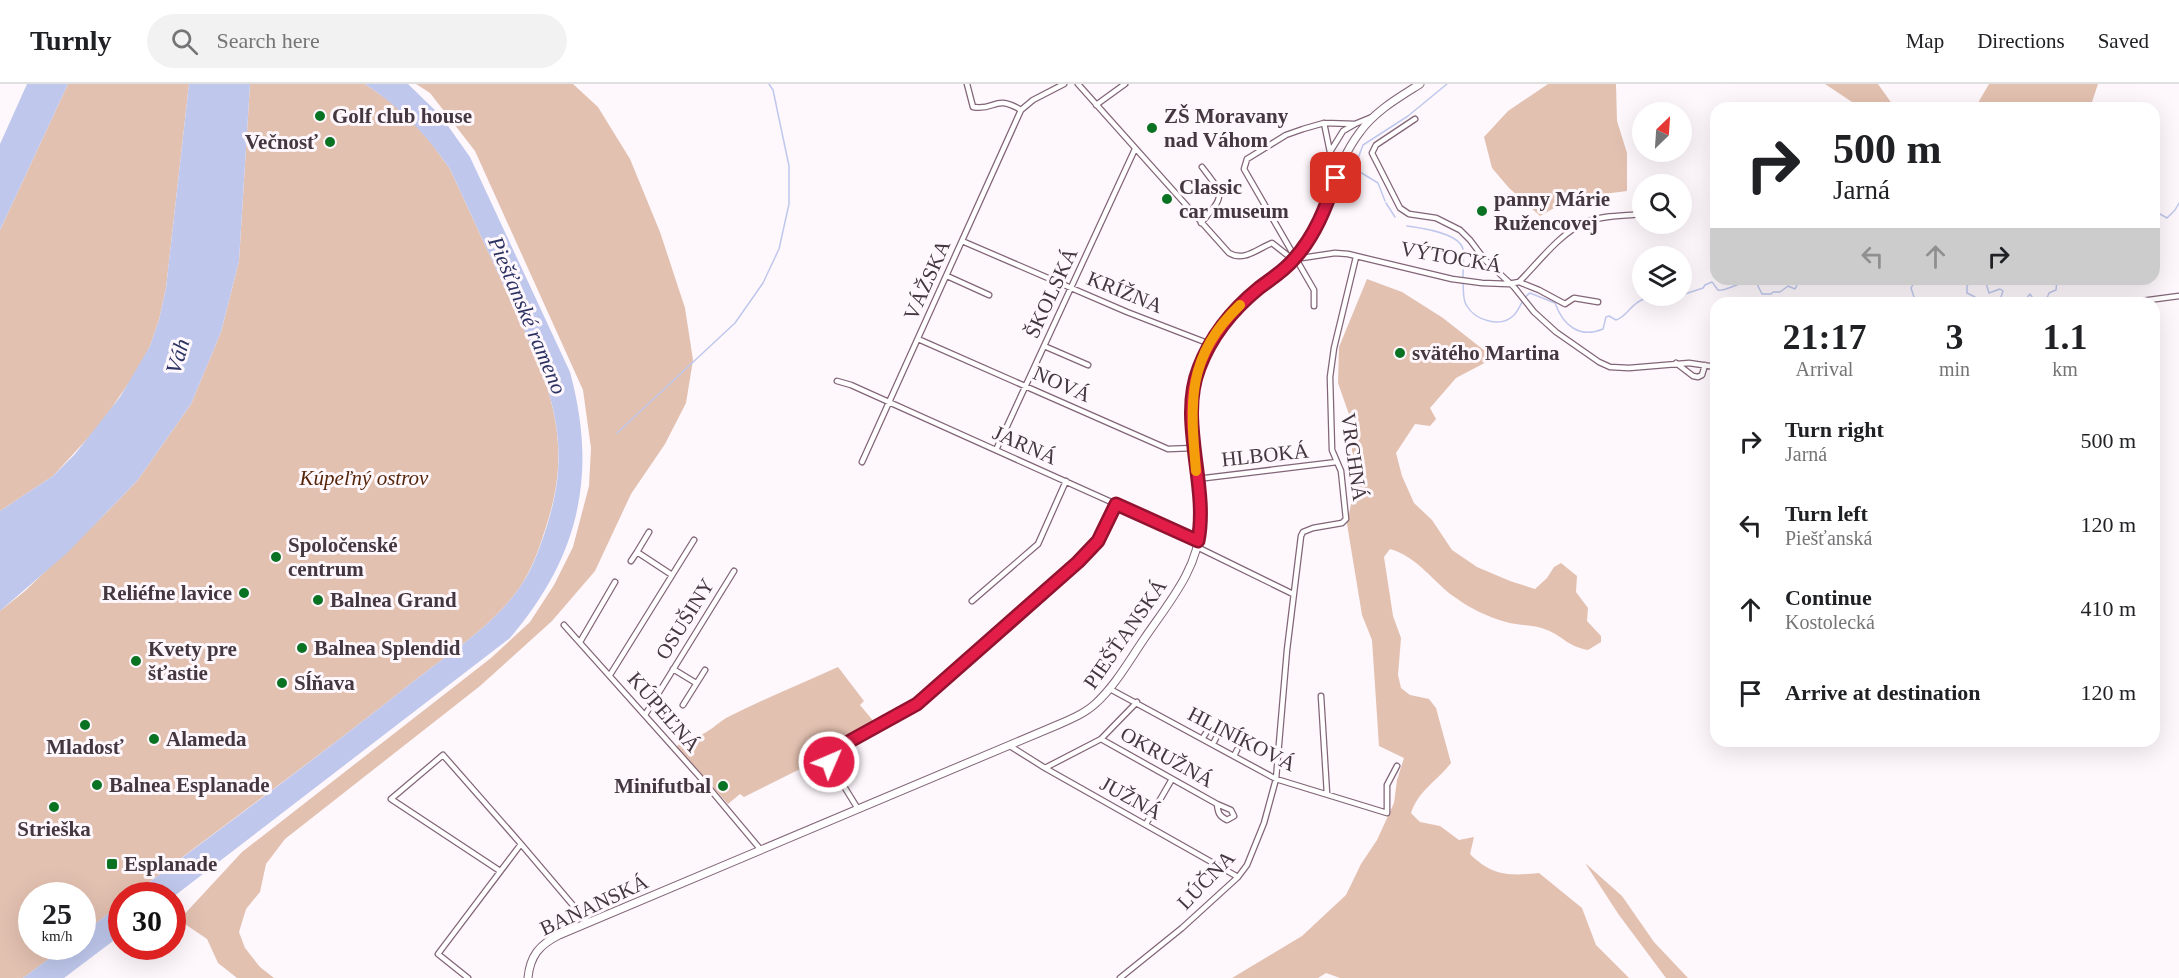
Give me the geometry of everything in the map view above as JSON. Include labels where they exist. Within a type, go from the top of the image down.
[{"type":"main road","name":"PIEŠŤANSKÁ","points":[[693,879],[1079,715],[1110,689],[1182,582],[1198,544],[1200,518],[1194,448],[1193,391],[1198,368],[1210,344],[1233,311],[1295,259],[1321,216],[1338,172],[1356,137],[1375,116],[1420,84]]},
{"type":"main road","name":"BANANSKÁ","points":[[528,978],[531,960],[541,946],[559,935],[693,879]]},
{"type":"street","points":[[968,84],[973,107],[1004,102],[1021,110],[1033,100],[1064,84]]},
{"type":"street","points":[[1078,84],[1220,244],[1236,256],[1249,254],[1272,243],[1295,259]]},
{"type":"street","points":[[1096,105],[1125,84]]},
{"type":"street","name":"VÁŽSKA","points":[[862,462],[1021,110]]},
{"type":"street","points":[[1330,152],[1343,131],[1375,116]]},
{"type":"street","points":[[1415,119],[1373,149],[1372,153],[1400,208],[1409,214],[1436,218],[1460,230],[1508,284],[1519,282],[1565,304],[1574,298],[1598,302]]},
{"type":"street","points":[[1314,306],[1314,290],[1244,169],[1247,159],[1286,135],[1324,123],[1354,124]]},
{"type":"street","points":[[1324,123],[1330,152],[1338,172]]},
{"type":"street","name":"ŠKOLSKÁ","points":[[996,450],[1135,149]]},
{"type":"street","points":[[1201,223],[1214,208],[1220,196],[1220,191],[1202,167]]},
{"type":"street","points":[[1519,282],[1565,237],[1587,222],[1632,215]]},
{"type":"street","name":"KRÍŽNA","points":[[962,241],[1127,312],[1210,344]]},
{"type":"street","name":"VÝTOCKÁ","points":[[1295,259],[1335,253],[1467,281],[1508,284],[1556,332],[1604,365],[1629,368],[1676,363],[1710,366]]},
{"type":"street","name":"VRCHNÁ","points":[[1293,594],[1302,534],[1318,527],[1342,523],[1346,519],[1342,476],[1333,454],[1331,366],[1356,257]]},
{"type":"street","points":[[947,276],[989,295]]},
{"type":"street","points":[[2160,299],[2179,296]]},
{"type":"street","name":"NOVÁ","points":[[918,339],[1168,449],[1194,448]]},
{"type":"street","points":[[1044,346],[1088,365]]},
{"type":"street","points":[[1676,363],[1693,376],[1698,377],[1702,375],[1705,365]]},
{"type":"street","name":"JARNÁ","points":[[837,381],[851,385],[1116,504],[1293,594]]},
{"type":"street","name":"HLBOKÁ","points":[[1197,479],[1337,462]]},
{"type":"street","points":[[972,601],[1038,544],[1066,481]]},
{"type":"street","points":[[858,809],[829,762],[832,751],[917,704],[1093,548],[1116,504]]},
{"type":"street","points":[[632,561],[649,532]]},
{"type":"street","points":[[610,675],[693,540]]},
{"type":"street","points":[[637,552],[672,575]]},
{"type":"street","name":"OSUŠINY","points":[[645,715],[734,571]]},
{"type":"street","points":[[580,642],[615,582]]},
{"type":"street","name":"LÚČNA","points":[[1120,978],[1182,928],[1248,865],[1276,779],[1293,594]]},
{"type":"street","points":[[601,607],[608,611]]},
{"type":"street","name":"KÚPEĽNÁ","points":[[564,625],[761,850]]},
{"type":"street","points":[[673,669],[696,683]]},
{"type":"street","name":"OSUŠINY","points":[[683,705],[705,670]]},
{"type":"street","name":"HLINÍKOVÁ","points":[[1110,689],[1276,779],[1387,813],[1388,785],[1397,766]]},
{"type":"street","points":[[1321,696],[1327,794]]},
{"type":"street","points":[[1046,768],[1101,739],[1137,702]]},
{"type":"street","name":"OKRUŽNÁ","points":[[1101,739],[1217,804]]},
{"type":"street","name":"JUŽNÁ","points":[[1010,746],[1238,877]]},
{"type":"street","points":[[500,871],[391,799],[443,755],[588,922]]},
{"type":"street","points":[[1146,824],[1172,779]]},
{"type":"street","points":[[468,978],[438,954],[521,844]]},
{"type":"green space","points":[[68,84],[189,84],[166,288],[150,346],[135,374],[99,426],[53,476],[0,511],[0,230]]},
{"type":"green space","name":"Kúpeľný ostrov","points":[[250,84],[365,84],[409,117],[450,169],[539,362],[546,384],[556,426],[558,466],[552,507],[538,551],[522,584],[499,612],[472,637],[149,882],[108,882],[108,914],[96,923],[96,882],[18,882],[18,960],[47,960],[23,978],[0,978],[0,611],[25,591],[137,481],[191,404],[221,332],[239,261]]},
{"type":"green space","points":[[416,84],[573,84],[598,107],[630,159],[660,232],[685,308],[693,360],[686,403],[665,444],[631,494],[595,571],[552,621],[480,686],[285,839],[266,864],[260,892],[246,909],[239,932],[245,948],[260,967],[274,978],[237,978],[218,963],[207,939],[186,925],[186,912],[242,852],[491,658],[530,622],[554,585],[573,547],[589,486],[591,448],[583,390],[475,151],[430,93]]},
{"type":"green space","points":[[1548,84],[1616,84],[1617,121],[1627,153],[1627,191],[1572,198],[1540,216],[1509,188],[1492,168],[1484,137],[1508,111]]},
{"type":"green space","points":[[1825,84],[1878,84],[1891,102],[1852,102]]},
{"type":"green space","points":[[1989,84],[2098,84],[2092,102],[1978,102]]},
{"type":"green space","points":[[1367,279],[1402,292],[1443,318],[1494,358],[1456,378],[1430,408],[1436,419],[1430,426],[1415,424],[1396,453],[1402,476],[1414,503],[1432,520],[1452,550],[1477,567],[1510,581],[1535,589],[1547,578],[1554,567],[1561,563],[1577,576],[1576,592],[1588,608],[1587,621],[1601,636],[1601,642],[1588,650],[1575,646],[1542,628],[1511,623],[1486,615],[1448,592],[1410,558],[1390,549],[1384,557],[1393,616],[1401,638],[1398,675],[1401,688],[1410,695],[1429,699],[1436,708],[1451,763],[1418,798],[1411,813],[1420,822],[1440,826],[1459,840],[1474,837],[1470,854],[1486,867],[1510,874],[1539,873],[1582,908],[1596,945],[1629,978],[1340,978],[1326,973],[1318,978],[1232,978],[1302,936],[1346,895],[1361,864],[1377,840],[1394,803],[1397,780],[1404,758],[1379,746],[1372,640],[1362,615],[1347,524],[1352,499],[1352,423],[1338,383],[1339,347]]},
{"type":"green space","points":[[838,667],[864,701],[860,705],[875,723],[828,751],[822,758],[744,797],[740,794],[728,804],[678,749],[677,746],[688,737],[699,736],[741,710]]},
{"type":"green space","points":[[1585,863],[1622,896],[1654,942],[1688,978],[1666,978],[1619,915]]},
{"type":"water","points":[[27,84],[68,84],[0,230],[0,144]]},
{"type":"water","name":"Váh","points":[[189,84],[250,84],[239,261],[221,332],[191,404],[137,481],[67,553],[0,611],[0,511],[53,476],[75,454],[120,397],[150,346],[166,288]]},
{"type":"water","name":"Piešťanské rameno","points":[[365,84],[408,84],[441,116],[470,157],[570,372],[578,410],[582,446],[582,480],[567,545],[534,608],[510,638],[186,887],[186,882],[149,882],[486,625],[526,578],[544,535],[556,490],[558,448],[553,407],[539,362],[450,169],[412,122]]},
{"type":"water","points":[[108,914],[108,945],[96,954],[96,923]]},
{"type":"water","points":[[47,960],[88,960],[64,978],[23,978]]},
{"type":"waterway","points":[[617,433],[735,323],[763,283],[779,249],[789,204],[789,166],[773,90],[769,84]]},
{"type":"waterway","points":[[1385,201],[1378,183],[1360,172],[1357,161],[1363,145],[1408,116],[1447,84]]},
{"type":"waterway","points":[[1386,203],[1395,217]]},
{"type":"waterway","points":[[2160,214],[2167,218],[2179,203]]},
{"type":"waterway","points":[[1407,226],[1439,232],[1455,239],[1463,249],[1463,278]]},
{"type":"waterway","points":[[1463,283],[1465,303],[1471,311],[1488,321],[1495,322],[1508,320],[1513,316],[1530,293],[1555,303],[1567,324],[1586,332],[1603,329],[1606,317],[1609,316],[1616,320],[1634,306]]},
{"type":"waterway","points":[[1692,292],[1710,283]]},
{"type":"waterway","points":[[1714,285],[1718,290],[1738,285]]},
{"type":"waterway","points":[[1758,285],[1762,294],[1780,292],[1788,286],[1795,289],[1797,285]]},
{"type":"waterway","points":[[1913,285],[1911,288],[1914,297]]},
{"type":"waterway","points":[[1968,285],[1967,293],[1975,297]]},
{"type":"waterway","points":[[1987,285],[1989,293],[2000,289],[2003,291],[2001,297]]},
{"type":"waterway","points":[[2047,297],[2049,293],[2056,290],[2056,285]]},
{"type":"waterway","points":[[2028,297],[2030,294],[2032,297]]},
{"type":"slow traffic","points":[[1196,471],[1192,410],[1198,368],[1225,320],[1240,305]]},
{"type":"place","name":"Golf club house","points":[[320,116]]},
{"type":"place","name":"ZŠ Moravany nad Váhom","points":[[1152,128]]},
{"type":"place","name":"Večnosť","points":[[330,142]]},
{"type":"place","name":"Classic car museum","points":[[1167,199]]},
{"type":"place","name":"panny Márie Ružencovej","points":[[1482,211]]},
{"type":"place","name":"svätého Martina","points":[[1400,353]]},
{"type":"place","name":"Spoločenské centrum","points":[[276,557]]},
{"type":"place","name":"Reliéfne lavice","points":[[244,593]]},
{"type":"place","name":"Balnea Grand","points":[[318,600]]},
{"type":"place","name":"Balnea Splendid","points":[[302,648]]},
{"type":"place","name":"Kvety pre šťastie","points":[[136,661]]},
{"type":"place","name":"Sĺňava","points":[[282,683]]},
{"type":"place","name":"Mladosť","points":[[85,725]]},
{"type":"place","name":"Alameda","points":[[154,739]]},
{"type":"place","name":"Balnea Esplanade","points":[[97,785]]},
{"type":"place","name":"Minifutbal","points":[[723,786]]},
{"type":"place","name":"Strieška","points":[[54,807]]},
{"type":"place","name":"Esplanade","points":[[112,864]]},
{"type":"route","points":[[829,762],[832,751],[917,704],[1078,562],[1098,541],[1116,504],[1198,541],[1200,511],[1192,410],[1198,368],[1210,344],[1233,311],[1295,259],[1316,227],[1336,178]]}]
